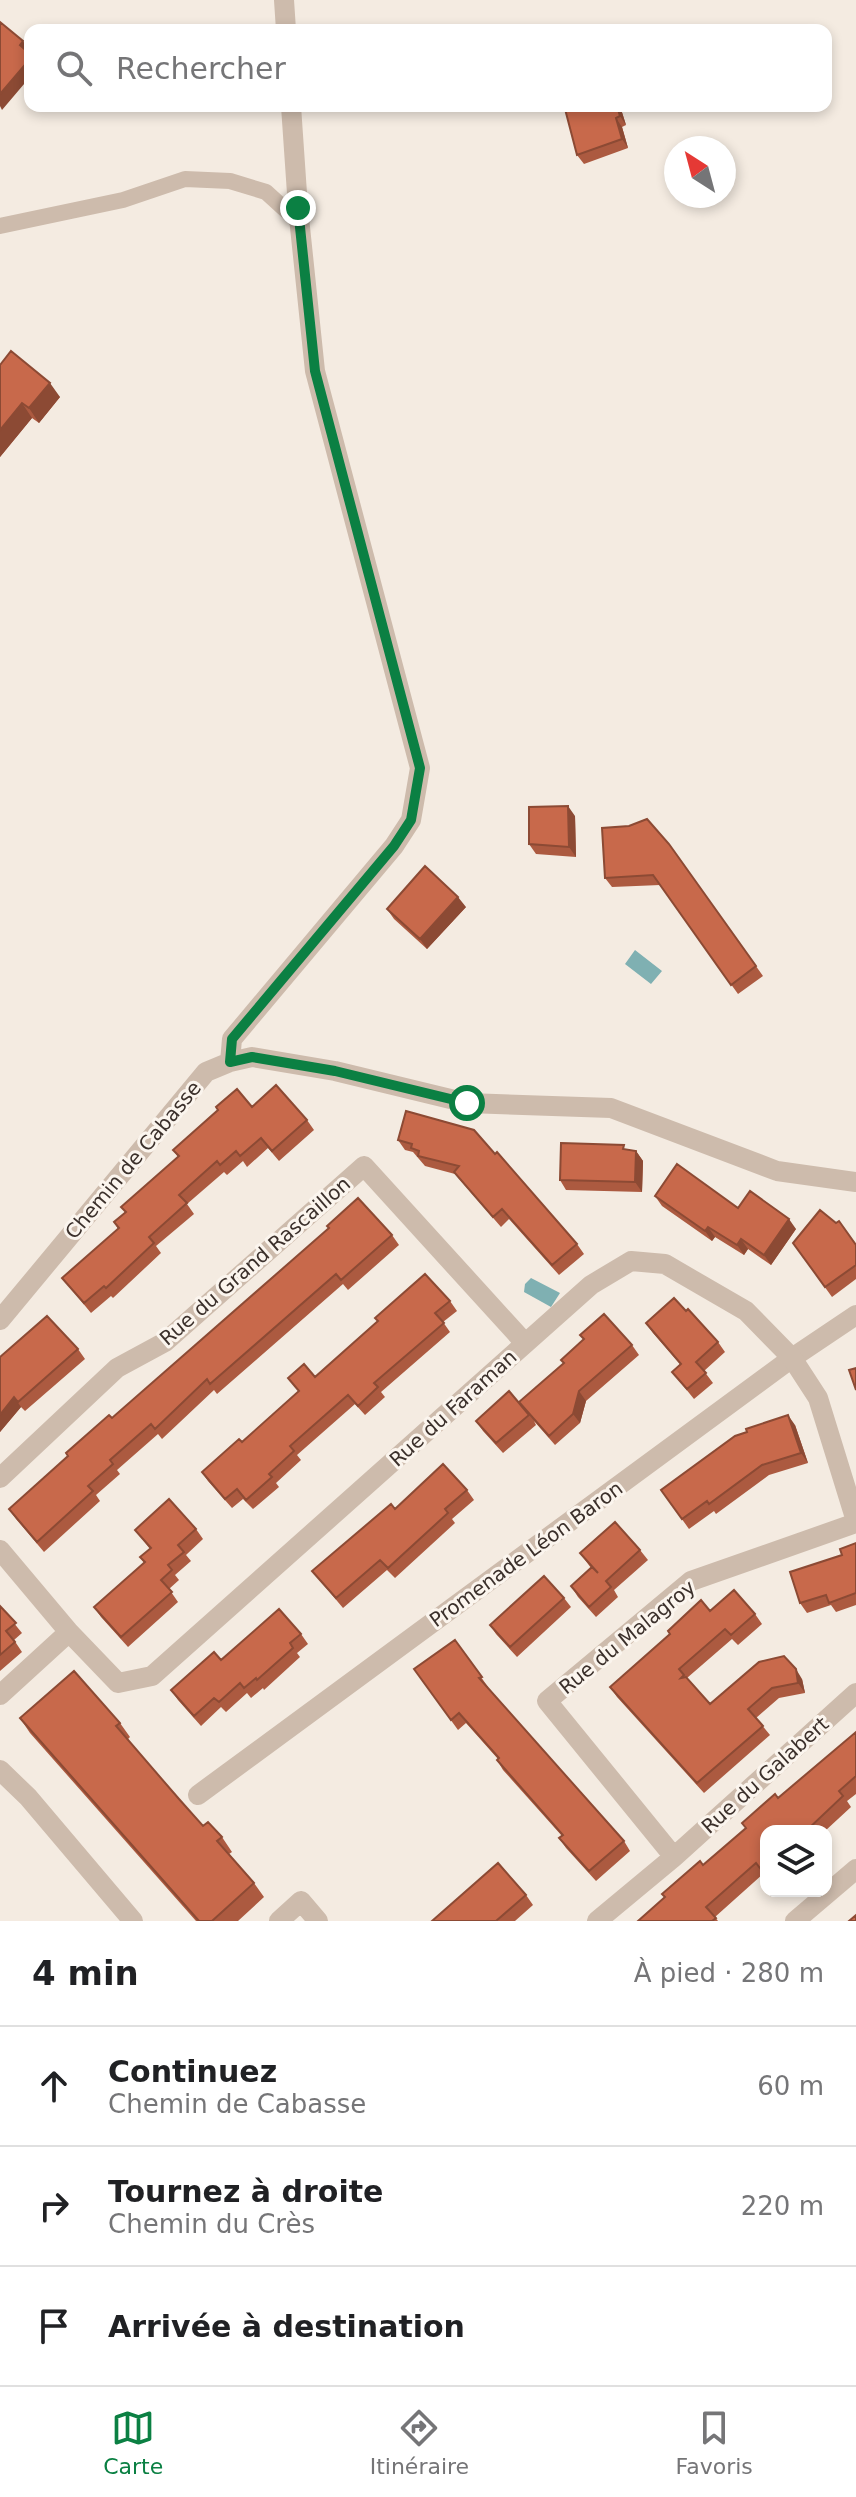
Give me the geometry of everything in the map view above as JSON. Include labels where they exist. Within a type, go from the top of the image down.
[{"type":"street","points":[[284,0],[286,24]]},
{"type":"street","points":[[230,1062],[232,1039],[394,846],[411,820],[420,768],[315,371],[291,112]]},
{"type":"street","name":"Chemin de Cabasse","points":[[0,1320],[206,1072],[252,1057],[321,1068],[467,1103],[611,1108],[777,1171],[856,1182]]},
{"type":"street","name":"Rue du Grand Rascaillon","points":[[0,1478],[117,1368],[165,1342],[364,1166],[525,1343]]},
{"type":"street","name":"Rue du Faraman","points":[[69,1632],[118,1683],[152,1676],[591,1285],[631,1261],[665,1264],[746,1311],[792,1358],[818,1398],[856,1522]]},
{"type":"street","name":"Promenade Léon Baron","points":[[198,1795],[792,1358],[856,1315]]},
{"type":"street","name":"Rue du Malagroy","points":[[674,1857],[547,1701],[691,1581],[856,1522]]},
{"type":"street","points":[[0,1550],[69,1632],[0,1695]]},
{"type":"street","name":"Rue du Galabert","points":[[674,1857],[856,1693]]},
{"type":"street","points":[[0,1770],[49,1821],[133,1921]]},
{"type":"street","points":[[597,1921],[674,1857]]},
{"type":"street","points":[[795,1921],[856,1869]]},
{"type":"street","points":[[279,1921],[301,1901],[318,1921]]},
{"type":"lane","points":[[0,226],[123,200],[185,179],[230,181],[266,192],[300,223]]},
{"type":"water","points":[[635,950],[662,971],[651,984],[625,964]]},
{"type":"water","points":[[531,1278],[560,1293],[551,1307],[524,1292],[525,1284]]},
{"type":"building","points":[[0,22],[23,41],[20,45],[24,49],[24,66],[0,94]]},
{"type":"building","points":[[566,112],[619,112],[620,116],[616,118],[622,139],[577,155]]},
{"type":"building","points":[[11,351],[50,383],[29,408],[22,403],[0,430],[0,365]]},
{"type":"building","points":[[568,806],[569,847],[529,844],[529,807]]},
{"type":"building","points":[[647,819],[669,844],[756,966],[731,985],[653,875],[605,878],[602,828],[629,826]]},
{"type":"building","points":[[425,866],[458,897],[420,939],[387,909]]},
{"type":"building","points":[[276,1085],[307,1120],[272,1151],[261,1138],[240,1156],[236,1151],[220,1165],[217,1161],[179,1195],[187,1203],[149,1237],[154,1243],[106,1288],[104,1286],[84,1303],[62,1278],[119,1228],[114,1222],[126,1212],[121,1207],[179,1156],[173,1150],[237,1089],[252,1107]]},
{"type":"building","points":[[406,1111],[474,1130],[577,1244],[552,1265],[502,1209],[493,1217],[454,1172],[459,1166],[418,1156],[419,1151],[411,1148],[412,1144],[398,1140]]},
{"type":"building","points":[[561,1143],[624,1145],[623,1149],[636,1151],[635,1182],[560,1180]]},
{"type":"building","points":[[677,1164],[738,1208],[750,1191],[789,1219],[764,1255],[741,1239],[737,1245],[708,1227],[705,1231],[655,1196]]},
{"type":"building","points":[[358,1198],[392,1235],[341,1280],[336,1274],[210,1384],[207,1379],[155,1429],[151,1424],[110,1460],[113,1464],[88,1486],[93,1491],[37,1542],[9,1509],[68,1456],[66,1453],[109,1415],[112,1418],[329,1228],[327,1226]]},
{"type":"building","points":[[820,1210],[836,1223],[839,1221],[856,1245],[856,1265],[825,1287],[793,1243]]},
{"type":"building","points":[[425,1274],[450,1301],[435,1313],[444,1323],[374,1383],[378,1387],[358,1406],[348,1395],[290,1446],[294,1451],[269,1474],[272,1477],[246,1500],[237,1489],[225,1499],[202,1472],[239,1439],[242,1442],[299,1391],[288,1378],[304,1364],[315,1377]]},
{"type":"building","points":[[674,1298],[718,1342],[696,1362],[706,1373],[687,1389],[672,1372],[681,1364],[646,1323]]},
{"type":"building","points":[[604,1314],[632,1345],[579,1391],[573,1414],[549,1436],[519,1402],[564,1363],[561,1360],[584,1339],[580,1335]]},
{"type":"building","points":[[47,1316],[78,1349],[18,1402],[14,1397],[0,1415],[0,1357]]},
{"type":"building","points":[[856,1368],[856,1390],[849,1370]]},
{"type":"building","points":[[509,1391],[529,1415],[496,1443],[476,1421]]},
{"type":"building","points":[[788,1415],[801,1453],[762,1465],[709,1504],[707,1501],[682,1519],[661,1490],[735,1436],[747,1432],[746,1429]]},
{"type":"building","points":[[443,1464],[467,1490],[445,1509],[448,1513],[388,1568],[380,1560],[336,1598],[312,1571],[391,1504],[395,1509]]},
{"type":"building","points":[[169,1499],[196,1529],[178,1545],[184,1552],[168,1565],[172,1570],[161,1580],[172,1592],[121,1637],[94,1607],[145,1562],[140,1557],[151,1548],[135,1530]]},
{"type":"building","points":[[615,1522],[640,1550],[606,1581],[611,1587],[589,1607],[571,1586],[592,1567],[598,1573],[580,1553]]},
{"type":"building","points":[[856,1543],[856,1593],[829,1603],[826,1595],[800,1603],[790,1572],[842,1555],[840,1549]]},
{"type":"building","points":[[544,1576],[564,1598],[510,1647],[490,1625]]},
{"type":"building","points":[[734,1590],[755,1614],[731,1635],[725,1629],[679,1669],[684,1675],[681,1678],[686,1677],[710,1704],[759,1662],[784,1656],[796,1669],[798,1683],[772,1688],[748,1709],[763,1726],[697,1783],[610,1687],[670,1634],[668,1631],[701,1600],[710,1611]]},
{"type":"building","points":[[0,1606],[16,1623],[6,1631],[15,1642],[0,1655]]},
{"type":"building","points":[[279,1609],[301,1634],[290,1643],[293,1648],[257,1680],[244,1688],[240,1683],[219,1702],[214,1698],[194,1716],[171,1690],[214,1652],[221,1660]]},
{"type":"building","points":[[455,1640],[482,1677],[479,1678],[624,1841],[589,1871],[559,1838],[563,1835],[497,1760],[499,1758],[459,1713],[451,1720],[414,1669]]},
{"type":"building","points":[[74,1671],[120,1723],[116,1726],[203,1826],[208,1822],[222,1837],[217,1841],[254,1883],[212,1921],[199,1921],[20,1718]]},
{"type":"building","points":[[856,1732],[856,1776],[839,1791],[843,1796],[812,1825],[760,1825],[760,1868],[756,1863],[706,1907],[716,1918],[712,1921],[638,1921],[665,1897],[662,1894],[700,1861],[703,1865],[746,1828],[742,1823],[775,1794],[778,1798]]},
{"type":"building","points":[[498,1863],[526,1895],[496,1921],[432,1921]]},
{"type":"route","points":[[298,208],[315,371],[420,768],[411,820],[394,846],[232,1039],[230,1062],[252,1057],[335,1071],[467,1103]]}]
